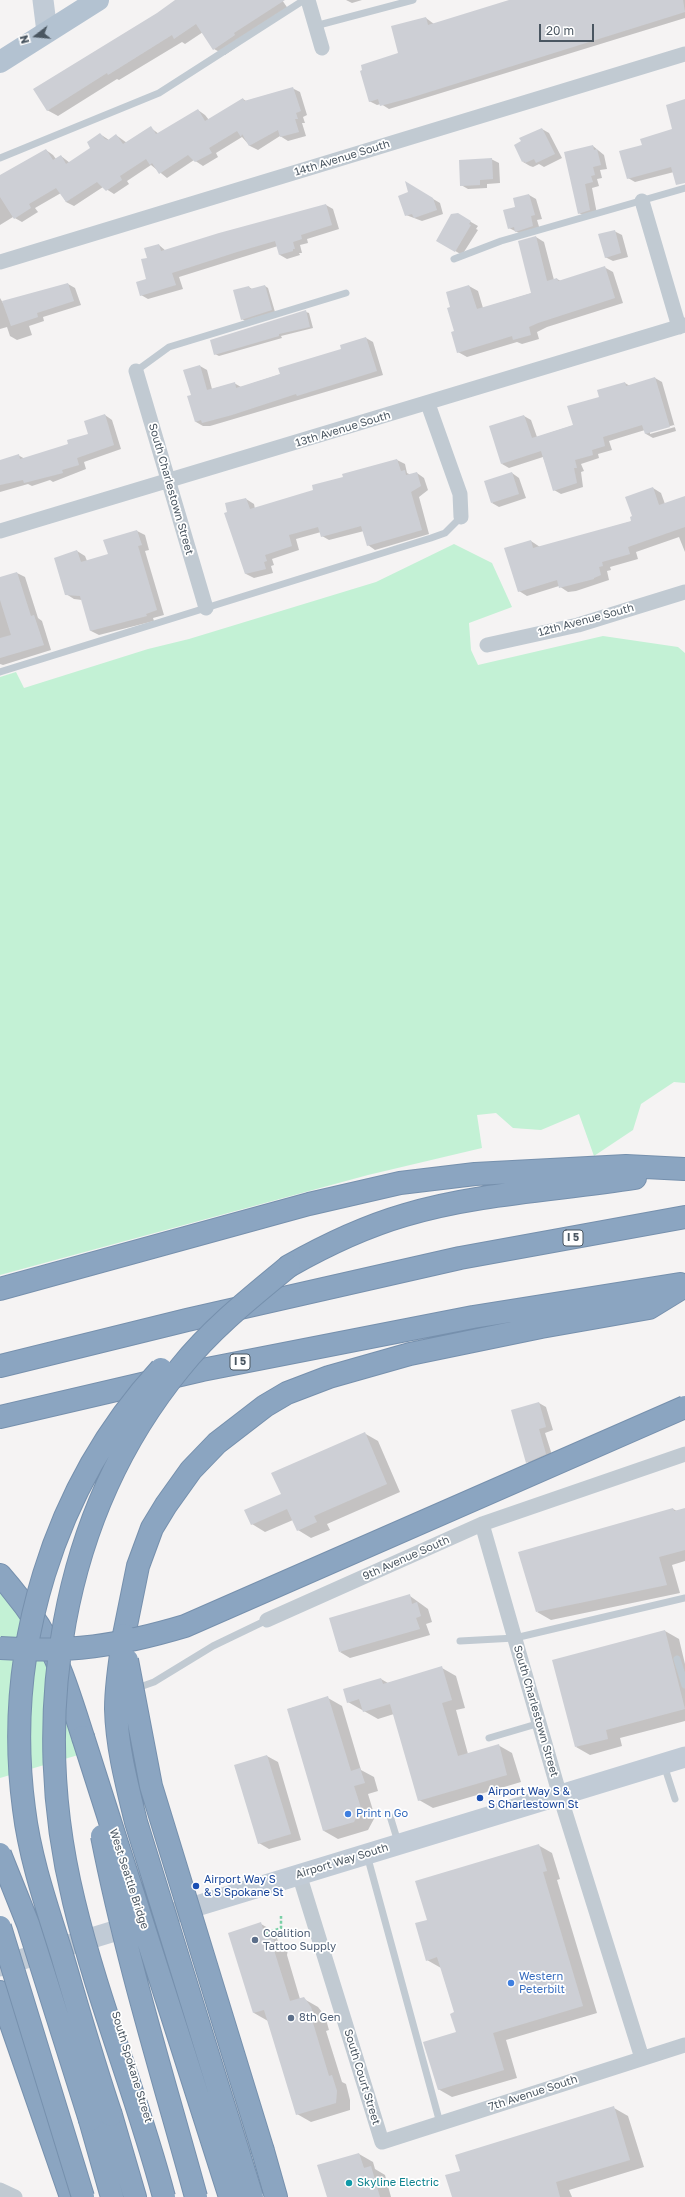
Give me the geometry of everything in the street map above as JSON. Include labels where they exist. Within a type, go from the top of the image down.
[{"type":"highway","points":[[0,1290],[354,1192],[418,1180],[475,1174],[626,1166],[685,1169]]},
{"type":"highway","points":[[135,2197],[38,1878],[24,1809],[20,1775],[20,1713],[26,1653],[35,1603],[53,1546],[66,1513],[86,1473],[110,1434],[154,1377],[209,1321],[289,1266],[331,1243],[369,1227],[428,1209],[477,1200],[615,1182],[685,1169]]},
{"type":"highway","name":"I 5","points":[[0,1366],[194,1318],[460,1258],[685,1217]]},
{"type":"highway","points":[[164,2197],[79,1923],[64,1858],[56,1793],[53,1742],[54,1704],[59,1652],[69,1598],[83,1547],[101,1497],[130,1439],[157,1397],[195,1350],[240,1306],[289,1266]]},
{"type":"highway","points":[[252,2197],[136,1822],[125,1780],[118,1740],[116,1709],[124,1636],[138,1566],[152,1528],[166,1505],[191,1470],[236,1427],[276,1399],[323,1379],[410,1354],[477,1339],[649,1308],[685,1285]]},
{"type":"highway","name":"I 5","points":[[4,1416],[202,1370],[473,1317],[685,1285]]},
{"type":"highway","points":[[0,1648],[42,1651],[86,1649],[138,1640],[185,1626],[685,1407]]},
{"type":"highway","name":"West Seattle Bridge","points":[[0,1575],[8,1588],[39,1627],[69,1692],[230,2197]]},
{"type":"highway","points":[[124,1636],[140,1737],[151,1786],[276,2197]]},
{"type":"highway","points":[[83,1737],[113,1888],[137,1985],[196,2197]]},
{"type":"highway","points":[[0,1854],[28,1924],[90,2120],[112,2197]]},
{"type":"highway","points":[[0,1928],[82,2197]]},
{"type":"highway","points":[[0,1992],[71,2197]]},
{"type":"main road","points":[[43,0],[47,32]]},
{"type":"main road","points":[[0,62],[98,0]]},
{"type":"main road","name":"Airport Way South","points":[[0,1966],[685,1757]]},
{"type":"main road","name":"South Spokane Street","points":[[93,1938],[171,2197]]},
{"type":"street","points":[[308,0],[322,48]]},
{"type":"street","name":"14th Avenue South","points":[[0,262],[685,54]]},
{"type":"street","points":[[642,201],[682,326]]},
{"type":"street","name":"13th Avenue South","points":[[0,531],[428,404],[682,326]]},
{"type":"street","name":"South Charlestown Street","points":[[136,371],[206,608]]},
{"type":"street","points":[[428,404],[460,494],[462,517]]},
{"type":"street","name":"12th Avenue South","points":[[487,645],[578,625],[685,592]]},
{"type":"street","name":"9th Avenue South","points":[[266,1620],[482,1524],[685,1454]]},
{"type":"street","name":"South Charlestown Street","points":[[482,1524],[560,1796],[642,2058]]},
{"type":"street","name":"South Court Street","points":[[300,1874],[382,2142]]},
{"type":"street","name":"7th Avenue South","points":[[382,2142],[685,2045]]},
{"type":"street","points":[[0,2190],[14,2197]]},
{"type":"lane","points":[[0,158],[159,93],[304,0]]},
{"type":"lane","points":[[316,26],[413,0]]},
{"type":"lane","points":[[454,259],[501,241],[685,188]]},
{"type":"lane","points":[[136,371],[169,347],[346,293]]},
{"type":"lane","points":[[0,672],[432,538],[445,533],[462,517]]},
{"type":"lane","points":[[460,1641],[515,1638],[685,1598]]},
{"type":"lane","name":"9th Avenue South","points":[[137,1688],[154,1682],[214,1646],[266,1620]]},
{"type":"lane","points":[[677,1659],[685,1685]]},
{"type":"lane","points":[[489,1738],[540,1723]]},
{"type":"lane","points":[[664,1764],[675,1799]]},
{"type":"lane","points":[[390,1816],[398,1844]]},
{"type":"lane","points":[[367,1854],[440,2123]]},
{"type":"path","points":[[266,1933],[281,1928],[281,1916]]},
{"type":"green space","points":[[454,544],[492,563],[512,607],[469,623],[471,650],[478,665],[603,636],[678,647],[685,653],[685,1083],[674,1082],[641,1104],[633,1130],[594,1156],[579,1114],[541,1130],[513,1128],[496,1113],[477,1115],[482,1148],[368,1175],[0,1275],[0,677],[16,672],[24,688],[148,649],[189,639],[376,582]]},
{"type":"green space","points":[[0,1587],[15,1606],[59,1678],[85,1753],[0,1778]]},
{"type":"building","points":[[175,0],[285,0],[234,33],[235,35],[213,50],[196,24],[174,39],[172,35],[108,75],[107,73],[47,111],[33,89],[157,13]]},
{"type":"building","points":[[509,0],[683,0],[685,12],[410,98],[380,106],[378,99],[369,102],[360,71],[362,70],[361,65],[398,53],[391,26],[426,17],[428,25]]},
{"type":"building","points":[[293,87],[301,111],[296,113],[298,119],[295,119],[299,132],[280,137],[278,130],[249,146],[242,134],[241,137],[237,131],[209,148],[212,153],[195,162],[188,155],[159,174],[152,163],[150,165],[146,159],[120,176],[122,180],[106,191],[97,182],[66,202],[56,188],[29,204],[31,208],[14,219],[0,197],[0,175],[46,149],[53,160],[61,155],[66,164],[90,148],[87,142],[100,133],[105,139],[108,140],[116,134],[123,144],[151,126],[156,134],[198,109],[205,121],[243,98],[244,101]]},
{"type":"building","points":[[685,99],[685,183],[676,185],[671,167],[627,179],[619,151],[642,145],[640,139],[672,129],[666,105]]},
{"type":"building","points":[[542,128],[555,154],[536,163],[534,159],[525,163],[524,161],[522,162],[514,145],[521,141],[519,138]]},
{"type":"building","points":[[593,145],[594,150],[597,149],[601,165],[593,167],[595,175],[591,176],[593,182],[585,184],[590,210],[578,214],[564,152]]},
{"type":"building","points":[[492,158],[493,179],[480,180],[480,185],[460,186],[459,160]]},
{"type":"building","points":[[405,181],[433,198],[437,210],[414,218],[412,214],[405,216],[398,196],[408,192]]},
{"type":"building","points":[[529,194],[535,215],[531,216],[533,226],[515,232],[514,227],[508,229],[503,210],[515,207],[513,198]]},
{"type":"building","points":[[326,204],[332,225],[301,235],[302,239],[293,242],[295,249],[293,249],[293,251],[279,255],[275,241],[237,252],[172,273],[176,285],[140,296],[136,282],[146,279],[141,259],[147,258],[144,248],[159,244],[161,251],[219,233]]},
{"type":"building","points":[[458,213],[471,221],[469,224],[471,225],[455,252],[436,241],[451,214]]},
{"type":"building","points":[[615,230],[621,253],[605,258],[598,234]]},
{"type":"building","points":[[536,236],[547,281],[557,278],[558,281],[605,266],[615,298],[538,323],[529,327],[531,335],[513,340],[512,336],[457,353],[451,332],[454,331],[447,308],[450,307],[446,292],[469,285],[477,309],[531,293],[518,241]]},
{"type":"building","points":[[68,283],[74,301],[37,313],[38,317],[11,326],[2,301]]},
{"type":"building","points":[[265,285],[272,310],[241,320],[233,290],[249,286],[250,289]]},
{"type":"building","points":[[306,310],[310,327],[279,334],[279,336],[214,355],[210,340]]},
{"type":"building","points":[[366,337],[377,371],[297,396],[296,394],[232,415],[202,423],[201,420],[195,422],[187,396],[191,395],[183,370],[200,365],[207,390],[235,382],[236,388],[280,374],[278,368],[341,349],[340,345]]},
{"type":"building","points":[[655,377],[670,427],[645,434],[642,425],[603,437],[605,446],[592,450],[593,455],[575,460],[577,468],[574,468],[577,483],[553,491],[541,451],[501,464],[489,426],[524,415],[532,438],[573,425],[567,406],[599,397],[597,390],[625,382],[626,386]]},
{"type":"building","points":[[105,414],[114,445],[77,458],[79,465],[62,470],[63,473],[24,483],[23,480],[0,485],[0,460],[19,454],[20,459],[68,444],[67,440],[88,434],[84,421]]},
{"type":"building","points":[[397,459],[401,471],[405,470],[406,475],[417,472],[421,486],[411,492],[422,530],[367,546],[361,526],[321,537],[318,527],[289,535],[292,546],[265,555],[267,561],[264,562],[266,569],[245,574],[224,513],[227,512],[225,503],[246,498],[250,509],[313,490],[312,485],[343,477],[342,474]]},
{"type":"building","points":[[512,472],[519,494],[491,503],[484,481]]},
{"type":"building","points":[[653,487],[659,505],[685,496],[685,527],[628,547],[630,554],[602,562],[603,566],[599,567],[601,575],[594,579],[559,588],[557,580],[518,592],[504,548],[531,540],[533,548],[631,521],[630,517],[632,516],[625,497]]},
{"type":"building","points":[[137,530],[142,545],[138,546],[157,610],[146,614],[147,616],[90,631],[80,596],[65,595],[54,558],[77,550],[81,562],[108,554],[103,540]]},
{"type":"building","points":[[17,572],[31,616],[34,615],[44,645],[0,658],[0,638],[11,635],[0,600],[0,577]]},
{"type":"building","points":[[539,1402],[546,1427],[539,1429],[546,1454],[526,1463],[511,1410]]},
{"type":"building","points":[[365,1432],[387,1484],[314,1516],[317,1522],[297,1531],[287,1509],[251,1525],[244,1510],[281,1494],[271,1473]]},
{"type":"building","points":[[673,1508],[674,1511],[685,1508],[685,1550],[659,1557],[667,1585],[536,1612],[518,1552]]},
{"type":"building","points":[[410,1594],[412,1604],[417,1602],[421,1616],[416,1618],[420,1629],[339,1652],[329,1618]]},
{"type":"building","points":[[665,1630],[685,1709],[606,1730],[608,1739],[575,1747],[552,1660]]},
{"type":"building","points":[[442,1666],[452,1700],[442,1703],[458,1756],[499,1744],[507,1775],[418,1801],[390,1704],[363,1712],[359,1699],[347,1703],[343,1689],[381,1678],[383,1684]]},
{"type":"building","points":[[328,1696],[351,1771],[360,1768],[365,1783],[354,1786],[361,1808],[354,1822],[323,1831],[287,1709]]},
{"type":"building","points":[[267,1755],[291,1834],[258,1844],[234,1765]]},
{"type":"building","name":"Western Peterbilt","points":[[539,1844],[547,1871],[543,1872],[583,2006],[493,2033],[504,2070],[438,2090],[423,2042],[456,2032],[450,2014],[454,2012],[437,1957],[426,1961],[415,1923],[427,1920],[415,1881]]},
{"type":"building","name":"8th Gen","points":[[261,1922],[265,1936],[274,1940],[273,1947],[290,2001],[304,1997],[311,2007],[316,2022],[313,2023],[329,2076],[332,2075],[337,2091],[336,2103],[296,2115],[264,2010],[253,2013],[228,1933]]},
{"type":"building","points":[[614,2106],[630,2160],[556,2182],[560,2197],[452,2197],[445,2175],[460,2171],[455,2155]]},
{"type":"building","name":"Skyline Electric","points":[[359,2153],[364,2168],[371,2166],[380,2197],[327,2197],[317,2165]]},
{"type":"place","name":"Airport Way S & S Charlestown St","points":[[480,1798]]},
{"type":"place","name":"Print n Go","points":[[348,1814]]},
{"type":"place","name":"Airport Way S & S Spokane St","points":[[196,1886]]},
{"type":"place","name":"Coalition Tattoo Supply","points":[[255,1940]]},
{"type":"place","name":"Western Peterbilt","points":[[511,1983]]},
{"type":"place","name":"8th Gen","points":[[291,2018]]},
{"type":"place","name":"Skyline Electric","points":[[349,2183]]}]
